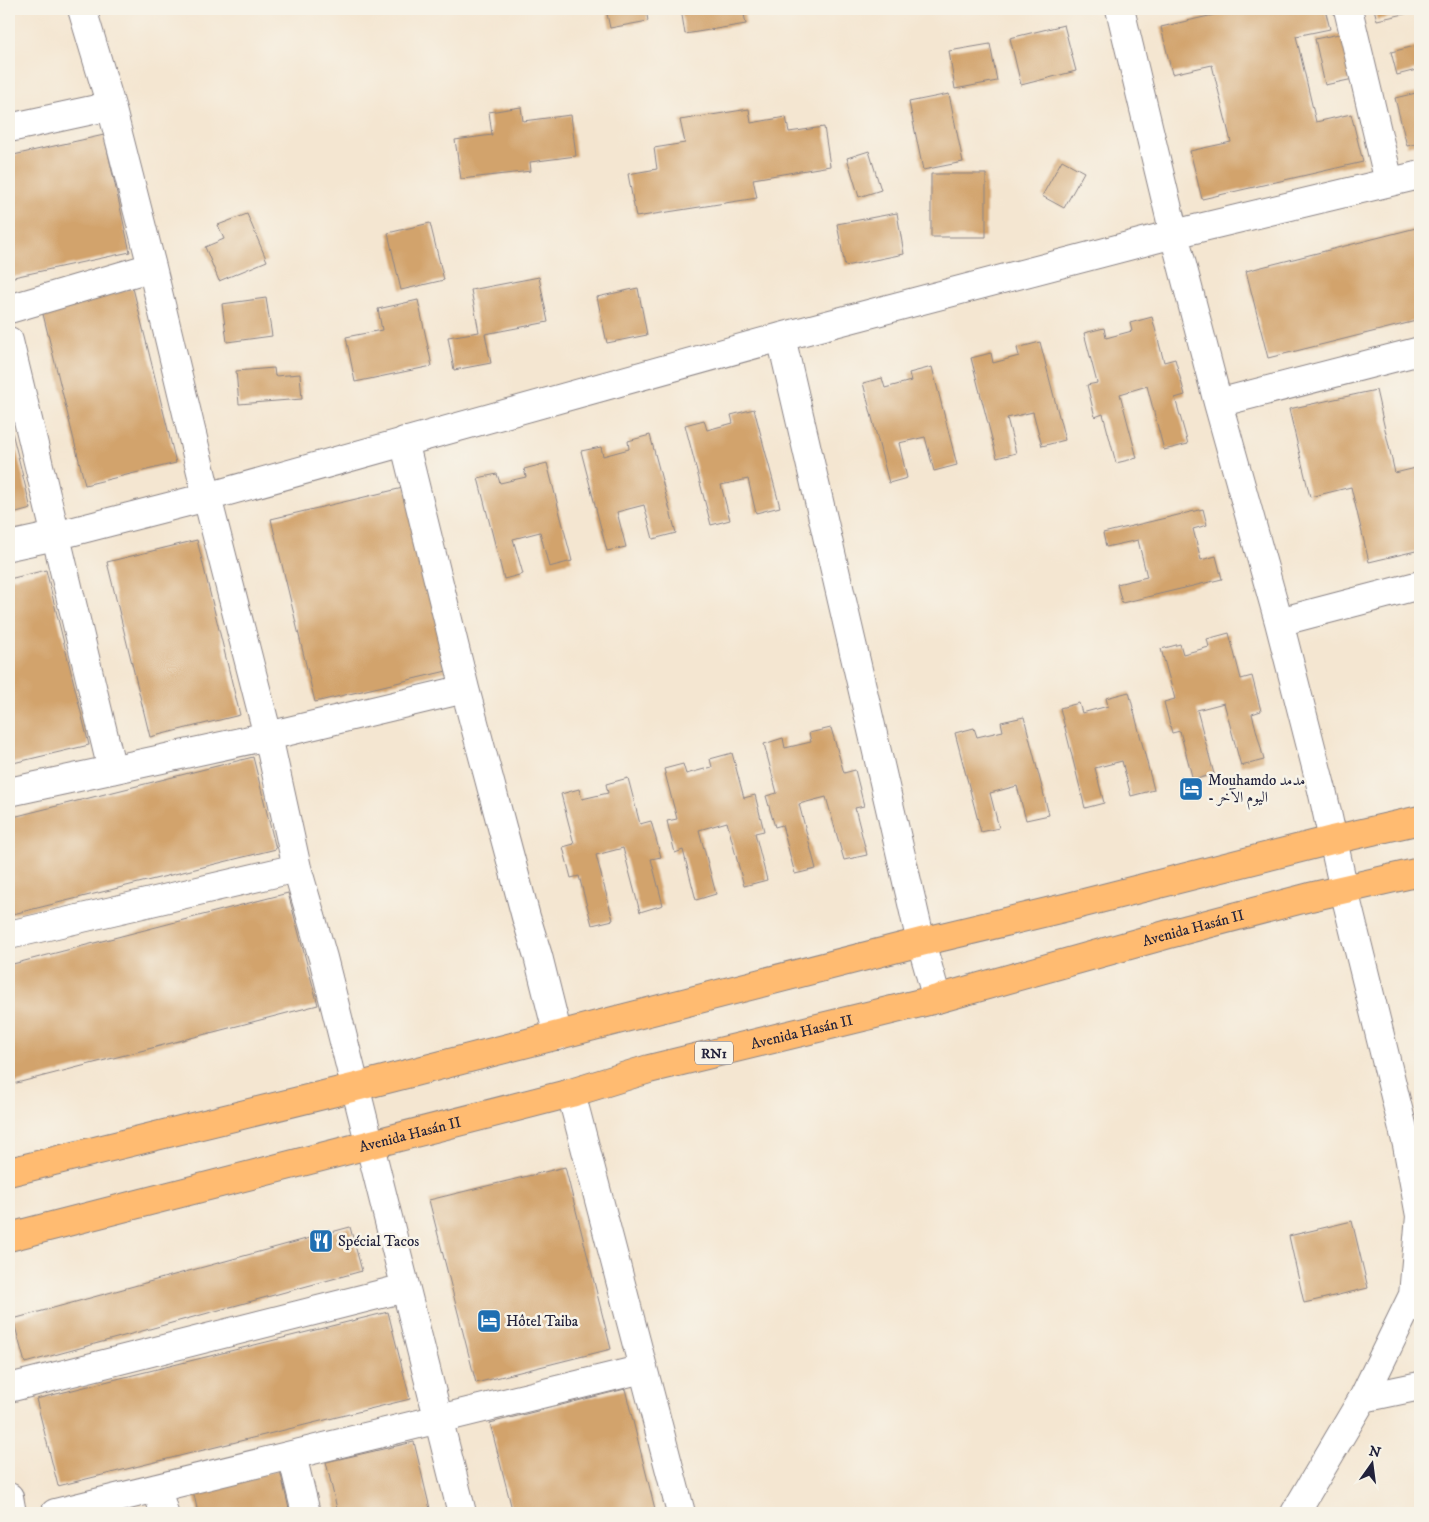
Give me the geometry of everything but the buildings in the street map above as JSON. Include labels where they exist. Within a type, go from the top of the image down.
[{"type":"main road","points":[[9,1172],[356,1087],[921,942],[1420,820]]},
{"type":"main road","name":"Avenida Hasán II","points":[[9,1237],[571,1093],[649,1069],[937,999],[1080,958],[1420,872]]},
{"type":"street","points":[[82,9],[111,106],[152,267],[207,497],[268,736],[296,868],[323,958],[462,1513]]},
{"type":"street","points":[[1120,9],[1174,234],[1322,790],[1344,890],[1414,1143],[1420,1216],[1417,1294],[1363,1398],[1295,1513]]},
{"type":"street","points":[[1348,9],[1389,182]]},
{"type":"street","points":[[9,128],[111,106]]},
{"type":"street","points":[[9,546],[207,497],[781,337],[1174,234],[1420,174]]},
{"type":"street","points":[[9,308],[152,267]]},
{"type":"street","points":[[781,337],[921,942],[937,999]]},
{"type":"street","points":[[9,341],[112,770]]},
{"type":"street","points":[[1218,403],[1420,351]]},
{"type":"street","points":[[404,441],[465,689],[558,1036]]},
{"type":"street","points":[[1278,622],[1420,585]]},
{"type":"street","points":[[9,792],[268,736],[465,689]]},
{"type":"street","points":[[9,935],[296,868]]},
{"type":"street","points":[[571,1093],[681,1513]]},
{"type":"street","points":[[9,1388],[405,1288]]},
{"type":"street","points":[[55,1513],[160,1501],[292,1455],[643,1369]]},
{"type":"street","points":[[1363,1398],[1420,1386]]},
{"type":"street","points":[[292,1455],[306,1513]]},
{"type":"street","points":[[9,1497],[12,1513]]},
{"type":"place","name":"Mouhamdo مدمد - اليوم الآخر","points":[[1191,789]]},
{"type":"place","name":"Spécial Tacos","points":[[321,1241]]},
{"type":"place","name":"Hôtel Taiba","points":[[489,1321]]}]
